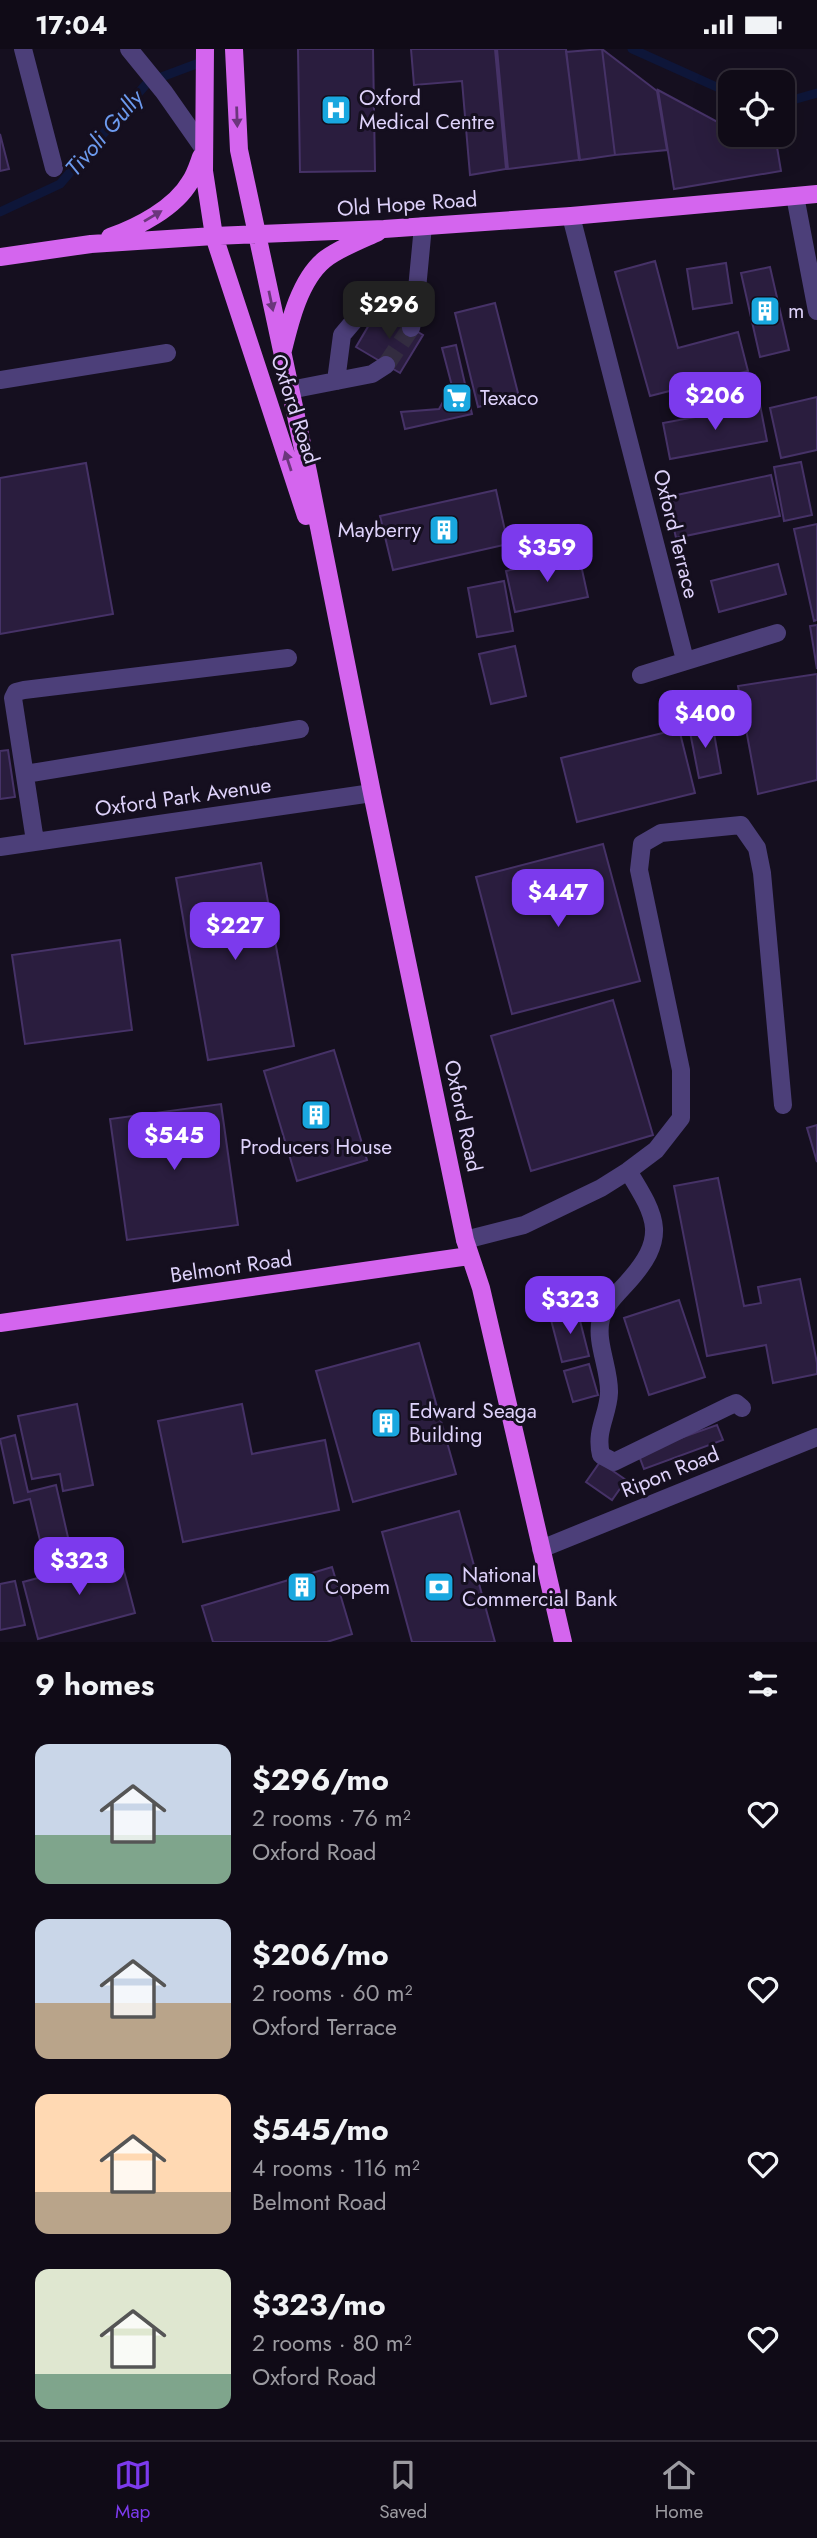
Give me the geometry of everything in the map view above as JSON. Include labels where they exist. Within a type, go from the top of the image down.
[{"type":"main road","name":"Oxford Road","points":[[205,49],[204,171],[214,236],[332,596]]},
{"type":"main road","name":"Oxford Road","points":[[234,49],[239,150],[256,235],[467,1248],[481,1288],[564,1642]]},
{"type":"main road","points":[[91,244],[129,230],[163,211],[190,183],[204,149]]},
{"type":"main road","name":"Old Hope Road","points":[[0,257],[91,244],[384,229],[571,216],[817,194]]},
{"type":"main road","points":[[282,353],[291,317],[308,280],[324,260],[384,229]]},
{"type":"main road","name":"Belmont Road","points":[[0,1323],[467,1248]]},
{"type":"street","points":[[23,49],[54,168]]},
{"type":"street","points":[[130,49],[204,149]]},
{"type":"street","points":[[795,196],[817,311]]},
{"type":"street","name":"Oxford Terrace","points":[[571,216],[685,660]]},
{"type":"street","points":[[411,328],[423,226]]},
{"type":"street","points":[[336,381],[342,335],[370,302],[384,296],[417,294]]},
{"type":"street","points":[[0,380],[167,353]]},
{"type":"street","points":[[290,390],[372,374],[386,365]]},
{"type":"street","points":[[641,675],[777,633]]},
{"type":"street","points":[[35,842],[13,698],[16,692],[23,689],[288,658]]},
{"type":"street","points":[[25,774],[300,729]]},
{"type":"street","name":"Oxford Park Avenue","points":[[0,847],[372,793]]},
{"type":"street","points":[[467,1248],[524,1225],[601,1188],[656,1150],[681,1118],[681,1070],[639,870],[642,844],[661,833],[741,825],[757,848],[762,873],[783,1105]]},
{"type":"street","points":[[628,1171],[646,1200],[655,1223],[652,1248],[635,1275],[601,1317],[600,1329],[610,1395],[598,1435],[601,1455],[614,1462],[736,1403],[742,1408]]},
{"type":"street","name":"Ripon Road","points":[[541,1549],[817,1437]]},
{"type":"building","name":"Oxford Medical Centre","points":[[298,49],[373,49],[375,171],[300,172]]},
{"type":"building","points":[[411,49],[495,49],[506,169],[470,175],[462,81],[414,85]]},
{"type":"building","points":[[497,49],[566,49],[579,160],[508,169]]},
{"type":"building","points":[[602,49],[615,155],[580,160],[566,52]]},
{"type":"building","points":[[602,49],[657,91],[667,150],[615,155]]},
{"type":"building","points":[[658,90],[718,122],[718,147],[777,147],[781,171],[674,189]]},
{"type":"building","points":[[0,134],[9,169],[0,171]]},
{"type":"building","points":[[655,261],[678,348],[738,332],[748,371],[650,396],[615,272]]},
{"type":"building","points":[[726,263],[732,303],[693,309],[687,269]]},
{"type":"building","name":"m","points":[[770,267],[789,350],[760,357],[741,273]]},
{"type":"building","points":[[495,303],[519,397],[478,407],[455,313]]},
{"type":"building","points":[[379,308],[423,335],[400,373],[356,347]]},
{"type":"building","name":"Texaco","points":[[456,345],[472,414],[405,429],[401,412],[439,409],[452,386],[442,348]]},
{"type":"building","points":[[817,397],[817,450],[781,458],[770,408]]},
{"type":"building","points":[[760,405],[767,441],[670,459],[663,423]]},
{"type":"building","points":[[801,462],[812,515],[784,521],[774,467]]},
{"type":"building","points":[[86,463],[113,614],[0,634],[0,478]]},
{"type":"building","points":[[771,475],[780,516],[676,538],[667,497]]},
{"type":"building","name":"Mayberry","points":[[496,490],[508,544],[393,570],[380,516]]},
{"type":"building","points":[[817,524],[817,620],[814,621],[794,529]]},
{"type":"building","points":[[579,556],[588,597],[515,612],[506,571]]},
{"type":"building","points":[[778,564],[786,594],[719,612],[711,581]]},
{"type":"building","points":[[504,581],[513,631],[477,637],[468,588]]},
{"type":"building","points":[[817,625],[817,669],[810,626]]},
{"type":"building","points":[[515,646],[526,696],[491,704],[479,654]]},
{"type":"building","points":[[817,674],[817,780],[758,794],[738,686]]},
{"type":"building","points":[[712,722],[721,773],[699,778],[689,727]]},
{"type":"building","points":[[679,729],[695,793],[577,822],[561,758]]},
{"type":"building","points":[[8,750],[15,797],[0,799],[0,751]]},
{"type":"building","points":[[603,844],[640,981],[512,1014],[476,877]]},
{"type":"building","points":[[261,863],[294,1046],[208,1060],[176,878]]},
{"type":"building","points":[[120,940],[132,1030],[25,1044],[12,955]]},
{"type":"building","points":[[613,1000],[653,1135],[531,1171],[491,1036]]},
{"type":"building","name":"Producers House","points":[[334,1050],[367,1160],[297,1181],[264,1071]]},
{"type":"building","points":[[221,1104],[238,1225],[127,1240],[110,1119]]},
{"type":"building","points":[[817,1125],[817,1162],[807,1128]]},
{"type":"building","points":[[718,1178],[744,1306],[761,1303],[758,1287],[800,1279],[817,1374],[773,1383],[766,1345],[707,1356],[674,1186]]},
{"type":"building","points":[[679,1300],[705,1377],[649,1395],[624,1318]]},
{"type":"building","points":[[577,1309],[589,1356],[562,1362],[550,1316]]},
{"type":"building","name":"Edward Seaga Building","points":[[419,1343],[456,1474],[353,1502],[316,1371]]},
{"type":"building","points":[[589,1364],[598,1395],[573,1402],[564,1371]]},
{"type":"building","points":[[77,1404],[93,1485],[63,1491],[60,1474],[32,1479],[18,1416]]},
{"type":"building","points":[[242,1404],[252,1454],[325,1440],[339,1510],[183,1542],[158,1421]]},
{"type":"building","points":[[717,1425],[723,1440],[644,1469],[638,1453]]},
{"type":"building","points":[[15,1435],[28,1492],[56,1485],[70,1546],[43,1553],[30,1499],[14,1503],[0,1439]]},
{"type":"building","points":[[600,1462],[626,1480],[612,1500],[586,1482]]},
{"type":"building","name":"National Commercial Bank","points":[[459,1511],[495,1642],[412,1642],[382,1532]]},
{"type":"building","points":[[120,1556],[135,1613],[38,1639],[23,1582]]},
{"type":"building","name":"Copem","points":[[332,1567],[352,1634],[327,1642],[213,1642],[202,1606]]},
{"type":"building","points":[[15,1581],[25,1625],[0,1630],[0,1584]]},
{"type":"waterway","name":"Tivoli Gully","points":[[632,49],[718,88]]},
{"type":"waterway","name":"Tivoli Gully","points":[[0,212],[60,184],[148,82],[207,60]]},
{"type":"waterway","name":"Tivoli Gully","points":[[795,99],[817,93]]},
{"type":"tunnel","points":[[386,365],[411,328]]},
{"type":"place","name":"Oxford Medical Centre","points":[[336,110]]},
{"type":"place","name":"m","points":[[765,311]]},
{"type":"place","name":"Texaco","points":[[457,398]]},
{"type":"place","name":"Mayberry","points":[[444,530]]},
{"type":"place","name":"Producers House","points":[[316,1115]]},
{"type":"place","name":"Edward Seaga Building","points":[[386,1423]]},
{"type":"place","name":"Copem","points":[[302,1587]]},
{"type":"place","name":"National Commercial Bank","points":[[439,1587]]}]
